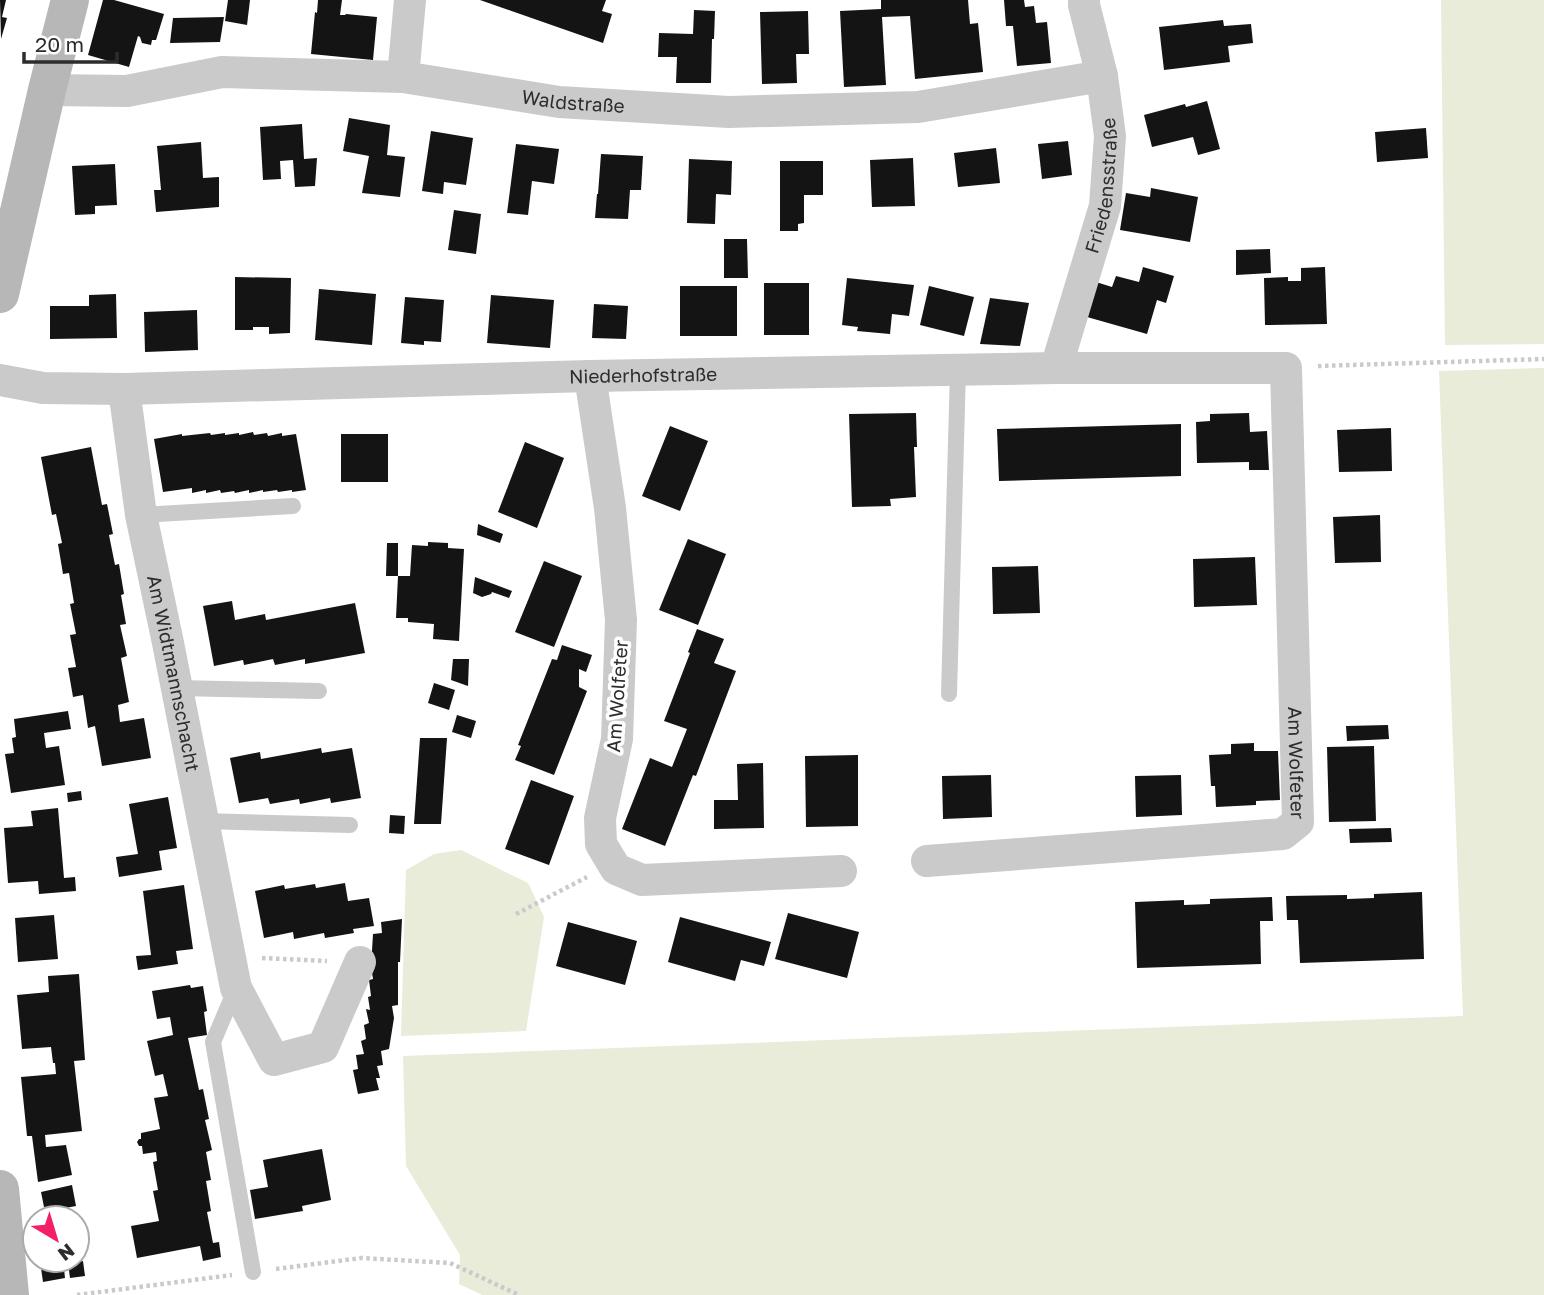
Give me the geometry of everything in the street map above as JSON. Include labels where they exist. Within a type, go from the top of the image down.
[{"type":"street","points":[[0,294],[47,90],[71,0]]},
{"type":"street","points":[[403,77],[410,0]]},
{"type":"street","name":"Friedensstraße","points":[[1056,368],[1105,206],[1110,136],[1101,76],[1084,0]]},
{"type":"street","name":"Waldstraße","points":[[47,90],[127,91],[222,72],[403,77],[559,102],[729,112],[918,107],[1101,76]]},
{"type":"street","name":"Niederhofstraße","points":[[0,380],[43,388],[124,389],[590,376],[1056,368],[1286,368]]},
{"type":"street","name":"Am Wolfeter","points":[[927,861],[1283,834],[1298,822],[1286,368]]},
{"type":"street","name":"Am Wolfeter","points":[[590,376],[610,508],[621,620],[617,739],[600,818],[601,844],[612,864]]},
{"type":"street","name":"Am Widtmannschacht","points":[[124,389],[141,515],[233,972],[274,1060],[323,1047],[360,962]]},
{"type":"street","points":[[612,864],[615,869],[642,880],[841,871]]},
{"type":"street","points":[[0,1189],[10,1295]]},
{"type":"lane","points":[[949,694],[958,370]]},
{"type":"lane","points":[[141,515],[292,506]]},
{"type":"lane","points":[[177,688],[319,691]]},
{"type":"lane","points":[[203,821],[350,825]]},
{"type":"lane","points":[[233,972],[214,1042],[253,1272]]},
{"type":"path","points":[[1286,368],[1544,359]]},
{"type":"path","points":[[516,914],[612,864]]},
{"type":"path","points":[[233,972],[360,962]]},
{"type":"path","points":[[77,1295],[361,1258],[450,1264],[519,1295]]},
{"type":"green space","points":[[1441,0],[1544,0],[1544,344],[1445,345]]},
{"type":"green space","points":[[1544,368],[1544,1295],[482,1295],[459,1284],[460,1255],[406,1166],[403,1056],[1463,1016],[1439,371]]},
{"type":"green space","points":[[461,850],[528,883],[544,917],[526,1031],[401,1036],[406,870],[434,854]]},
{"type":"building","points":[[0,0],[6,0],[2,17],[7,18],[1,39]]},
{"type":"building","points":[[103,0],[114,0],[164,14],[156,40],[152,40],[151,45],[142,43],[138,36],[129,67],[88,55]]},
{"type":"building","points":[[228,0],[250,0],[247,25],[225,21]]},
{"type":"building","points":[[318,0],[342,0],[340,15],[377,17],[373,60],[311,54]]},
{"type":"building","points":[[480,0],[606,0],[602,11],[612,14],[603,43]]},
{"type":"building","points":[[881,0],[968,0],[970,24],[978,23],[983,72],[915,79],[910,16],[882,17],[886,85],[844,87],[840,11],[881,9]]},
{"type":"building","points":[[1004,0],[1024,0],[1025,7],[1034,6],[1036,23],[1047,22],[1051,63],[1017,66],[1013,26],[1006,26]]},
{"type":"building","points":[[694,10],[715,11],[711,83],[676,83],[677,57],[658,57],[659,33],[693,34]]},
{"type":"building","points":[[808,11],[809,54],[796,54],[797,83],[762,84],[760,12]]},
{"type":"building","points":[[224,17],[220,42],[170,43],[173,18]]},
{"type":"building","points":[[1223,20],[1224,26],[1251,24],[1253,43],[1228,46],[1230,62],[1164,70],[1159,27]]},
{"type":"building","points":[[1207,101],[1220,149],[1198,155],[1193,137],[1152,147],[1144,115]]},
{"type":"building","points":[[349,118],[390,125],[387,155],[405,157],[400,197],[362,193],[369,156],[343,151]]},
{"type":"building","points":[[302,124],[304,159],[317,158],[315,186],[295,187],[293,160],[280,161],[281,179],[263,180],[260,127]]},
{"type":"building","points":[[1426,128],[1428,158],[1377,162],[1375,132]]},
{"type":"building","points":[[431,131],[473,138],[466,185],[444,182],[443,194],[422,191]]},
{"type":"building","points":[[1068,141],[1072,175],[1042,179],[1038,144]]},
{"type":"building","points":[[201,142],[203,178],[219,177],[219,207],[156,212],[154,190],[161,190],[157,146]]},
{"type":"building","points":[[516,144],[559,149],[554,184],[532,181],[528,215],[507,213]]},
{"type":"building","points":[[996,148],[1000,183],[958,187],[954,153]]},
{"type":"building","points":[[601,154],[643,156],[641,190],[630,190],[628,219],[595,218]]},
{"type":"building","points":[[913,158],[915,206],[872,207],[870,160]]},
{"type":"building","points":[[689,159],[732,161],[731,195],[716,194],[715,224],[687,223]]},
{"type":"building","points":[[780,161],[823,161],[823,195],[804,195],[804,223],[798,224],[798,231],[780,231]]},
{"type":"building","points":[[115,164],[117,205],[95,206],[95,214],[75,215],[72,166]]},
{"type":"building","points":[[1151,188],[1198,197],[1190,242],[1120,230],[1126,193],[1150,197]]},
{"type":"building","points":[[454,210],[481,214],[476,254],[448,250]]},
{"type":"building","points":[[724,239],[747,239],[748,278],[724,278]]},
{"type":"building","points":[[1270,249],[1271,273],[1236,275],[1236,250]]},
{"type":"building","points":[[1143,267],[1174,276],[1166,303],[1157,300],[1147,334],[1087,317],[1096,282],[1112,287],[1116,276],[1139,282]]},
{"type":"building","points":[[1325,267],[1327,324],[1265,325],[1264,278],[1288,277],[1288,281],[1301,281],[1301,268]]},
{"type":"building","points":[[235,277],[291,278],[290,333],[269,334],[269,327],[235,330]]},
{"type":"building","points":[[847,278],[914,285],[909,316],[892,314],[890,334],[857,331],[858,327],[842,325]]},
{"type":"building","points":[[764,283],[809,283],[809,335],[764,335]]},
{"type":"building","points":[[680,286],[737,286],[737,336],[680,336]]},
{"type":"building","points":[[929,286],[974,297],[964,336],[920,325]]},
{"type":"building","points":[[319,289],[376,294],[372,345],[315,340]]},
{"type":"building","points":[[116,294],[117,338],[50,339],[50,306],[89,306],[89,295]]},
{"type":"building","points":[[491,295],[554,300],[550,348],[487,343]]},
{"type":"building","points":[[405,297],[444,300],[441,342],[424,341],[424,345],[401,343]]},
{"type":"building","points":[[990,298],[1029,303],[1020,346],[980,344]]},
{"type":"building","points":[[594,304],[628,306],[626,339],[592,338]]},
{"type":"building","points":[[197,310],[198,350],[145,352],[144,312]]},
{"type":"building","points":[[916,413],[916,497],[890,499],[891,506],[852,507],[849,414]]},
{"type":"building","points":[[1249,413],[1250,432],[1267,431],[1269,470],[1249,470],[1249,462],[1197,463],[1196,422],[1210,421],[1210,414]]},
{"type":"building","points":[[1181,424],[1181,476],[999,481],[997,429]]},
{"type":"building","points":[[670,426],[708,441],[680,511],[642,496]]},
{"type":"building","points":[[1391,428],[1392,471],[1339,472],[1337,430]]},
{"type":"building","points":[[253,432],[254,435],[267,433],[268,436],[296,434],[306,490],[221,493],[220,490],[206,493],[206,490],[192,493],[192,488],[163,492],[154,439],[182,434],[239,435]]},
{"type":"building","points":[[341,434],[388,434],[388,482],[341,482]]},
{"type":"building","points":[[525,442],[564,458],[537,528],[498,512]]},
{"type":"building","points":[[91,447],[102,505],[107,504],[113,534],[109,535],[115,565],[119,564],[124,594],[121,595],[126,624],[120,625],[127,656],[121,658],[129,702],[118,705],[120,722],[144,718],[151,758],[102,766],[95,726],[88,728],[83,695],[73,697],[68,668],[76,667],[70,635],[76,634],[70,604],[74,603],[69,573],[63,574],[58,544],[62,543],[56,514],[52,515],[41,457]]},
{"type":"building","points":[[1380,515],[1381,562],[1335,563],[1333,517]]},
{"type":"building","points":[[478,524],[503,534],[500,543],[477,535]]},
{"type":"building","points":[[688,539],[726,554],[698,625],[659,610]]},
{"type":"building","points":[[428,542],[448,543],[448,548],[464,549],[459,641],[433,639],[434,624],[396,618],[398,576],[410,576],[412,545],[428,546]]},
{"type":"building","points":[[387,543],[398,543],[398,576],[386,576]]},
{"type":"building","points":[[1255,557],[1257,605],[1194,607],[1193,559]]},
{"type":"building","points":[[544,561],[582,576],[554,647],[515,632]]},
{"type":"building","points":[[1038,566],[1040,613],[993,614],[992,567]]},
{"type":"building","points":[[475,577],[512,591],[509,598],[492,592],[482,597],[473,593]]},
{"type":"building","points":[[232,601],[235,620],[265,614],[266,620],[355,603],[365,653],[305,664],[305,659],[275,665],[273,659],[244,665],[243,660],[214,666],[203,606]]},
{"type":"building","points":[[697,629],[724,639],[714,663],[736,671],[696,776],[693,775],[665,846],[622,829],[650,758],[672,767],[687,729],[664,721]]},
{"type":"building","points":[[562,645],[592,655],[586,672],[579,669],[579,687],[587,691],[554,775],[515,760],[521,746],[518,745],[552,659],[557,660]]},
{"type":"building","points":[[453,659],[469,659],[468,686],[451,680]]},
{"type":"building","points":[[434,683],[455,690],[449,710],[428,703]]},
{"type":"building","points":[[68,711],[71,729],[44,733],[46,748],[59,746],[65,785],[11,793],[5,754],[14,753],[14,719]]},
{"type":"building","points":[[457,715],[476,721],[471,738],[452,732]]},
{"type":"building","points":[[1388,725],[1389,739],[1347,741],[1346,726]]},
{"type":"building","points":[[420,738],[447,738],[441,824],[414,824]]},
{"type":"building","points":[[1254,743],[1254,751],[1278,751],[1280,800],[1256,801],[1256,805],[1216,807],[1215,786],[1211,786],[1209,755],[1231,754],[1231,744]]},
{"type":"building","points":[[1374,746],[1376,821],[1329,822],[1327,747]]},
{"type":"building","points":[[321,748],[322,753],[352,748],[361,798],[331,803],[330,798],[300,804],[299,799],[270,804],[268,798],[239,803],[230,758],[260,752],[261,759]]},
{"type":"building","points":[[858,755],[858,826],[806,827],[805,756]]},
{"type":"building","points":[[763,763],[764,828],[714,829],[714,800],[738,800],[737,764]]},
{"type":"building","points":[[991,775],[992,817],[943,819],[942,776]]},
{"type":"building","points":[[1181,775],[1182,815],[1136,817],[1135,776]]},
{"type":"building","points":[[531,780],[574,796],[549,865],[505,849]]},
{"type":"building","points":[[81,791],[82,800],[68,802],[67,793]]},
{"type":"building","points":[[168,797],[177,848],[159,851],[162,870],[119,877],[116,857],[138,854],[129,804]]},
{"type":"building","points":[[58,808],[64,878],[75,877],[76,891],[39,894],[38,881],[8,883],[4,828],[33,826],[31,811]]},
{"type":"building","points":[[390,815],[405,816],[404,834],[389,833]]},
{"type":"building","points":[[1391,828],[1392,842],[1350,843],[1349,829]]},
{"type":"building","points":[[345,883],[348,901],[369,898],[374,926],[325,938],[324,933],[294,939],[293,932],[264,938],[255,891],[284,885],[285,889],[315,884],[316,888]]},
{"type":"building","points":[[184,885],[193,949],[176,951],[178,964],[138,970],[136,956],[151,955],[143,891]]},
{"type":"building","points":[[1422,892],[1424,959],[1300,963],[1298,920],[1287,920],[1286,896],[1347,895],[1347,899],[1374,898],[1374,894]]},
{"type":"building","points":[[1272,897],[1273,921],[1260,921],[1261,964],[1137,968],[1135,902],[1184,900],[1184,905],[1210,904],[1210,899]]},
{"type":"building","points":[[788,913],[859,932],[847,978],[775,959]]},
{"type":"building","points":[[54,915],[58,959],[18,962],[15,918]]},
{"type":"building","points":[[680,917],[771,942],[764,966],[741,960],[735,981],[668,962]]},
{"type":"building","points":[[402,919],[398,1005],[392,1006],[394,1018],[389,1049],[381,1051],[383,1065],[377,1066],[379,1090],[358,1094],[353,1070],[358,1069],[356,1055],[364,1054],[361,1041],[366,1039],[364,1025],[369,1023],[366,1009],[370,1010],[369,980],[373,979],[373,934],[382,933],[381,922]]},
{"type":"building","points":[[568,922],[637,941],[625,985],[556,966]]},
{"type":"building","points":[[79,974],[85,1060],[74,1061],[82,1131],[45,1135],[46,1147],[66,1145],[72,1175],[38,1182],[32,1136],[27,1136],[21,1077],[56,1074],[55,1063],[51,1047],[22,1049],[17,995],[49,992],[48,976]]},
{"type":"building","points":[[190,985],[191,988],[203,986],[207,1011],[204,1012],[207,1035],[188,1038],[199,1090],[203,1089],[209,1119],[205,1120],[212,1150],[206,1152],[211,1180],[206,1181],[211,1211],[207,1212],[213,1243],[219,1242],[221,1257],[203,1261],[200,1246],[137,1258],[131,1226],[159,1221],[153,1191],[158,1190],[153,1162],[157,1161],[156,1152],[143,1154],[142,1146],[137,1142],[141,1139],[141,1133],[160,1129],[154,1098],[168,1096],[163,1074],[155,1076],[147,1041],[173,1035],[170,1017],[157,1019],[152,991]]},
{"type":"building","points":[[322,1149],[331,1200],[302,1206],[303,1211],[255,1219],[250,1190],[268,1187],[263,1160]]},
{"type":"building","points":[[72,1185],[76,1204],[43,1204],[41,1192]]},
{"type":"building","points":[[42,1274],[65,1274],[65,1278],[43,1282]]},
{"type":"building","points":[[69,1274],[85,1274],[85,1276],[70,1278]]}]
